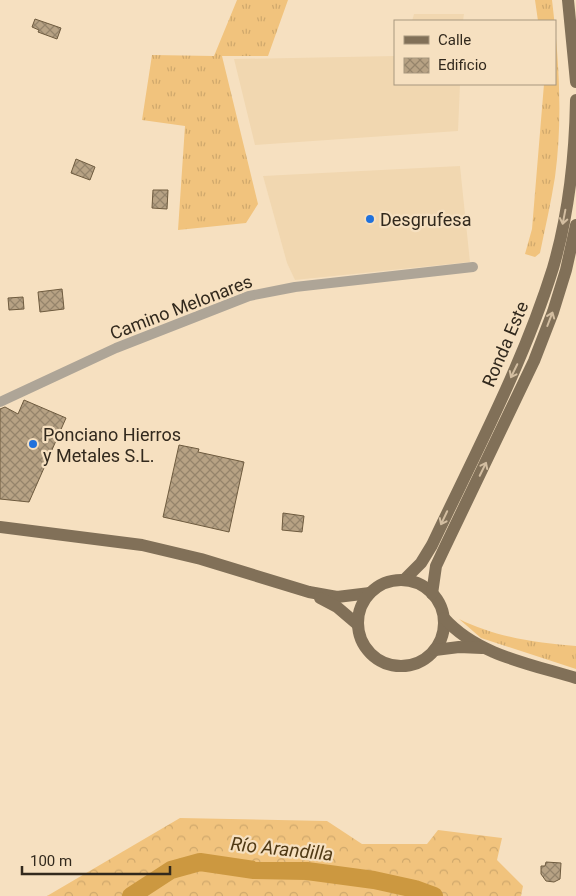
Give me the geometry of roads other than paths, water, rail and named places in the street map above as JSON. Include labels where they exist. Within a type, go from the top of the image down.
[{"type":"main road","points":[[568,0],[576,82]]},
{"type":"main road","name":"Ronda Este","points":[[404,580],[421,563],[432,545],[522,354],[539,308],[553,266],[572,177],[576,100]]},
{"type":"main road","name":"Ronda Este","points":[[432,594],[436,566],[534,361],[553,312],[566,270],[576,225]]},
{"type":"main road","points":[[0,527],[142,545],[201,559],[309,592],[337,597],[370,593]]},
{"type":"main road","points":[[404,580],[420,585],[432,594],[444,618],[444,630],[435,650],[416,664],[404,666],[387,664],[371,655],[364,646],[357,624],[360,607],[370,593],[386,583],[404,580]]},
{"type":"main road","points":[[309,592],[337,607],[357,624]]},
{"type":"main road","points":[[444,618],[464,636],[482,648]]},
{"type":"main road","points":[[435,650],[459,647],[482,648],[576,678]]},
{"type":"street","name":"Camino Melonares","points":[[0,402],[116,348],[249,296],[294,286],[473,267]]},
{"type":"waterway","name":"Río Arandilla","points":[[131,896],[171,870],[200,862],[254,870],[307,871],[374,880],[415,889],[434,896]]},
{"type":"place","name":"Desgrufesa","points":[[370,219]]},
{"type":"place","name":"Ponciano Hierros y Metales S.L.","points":[[33,444]]}]
